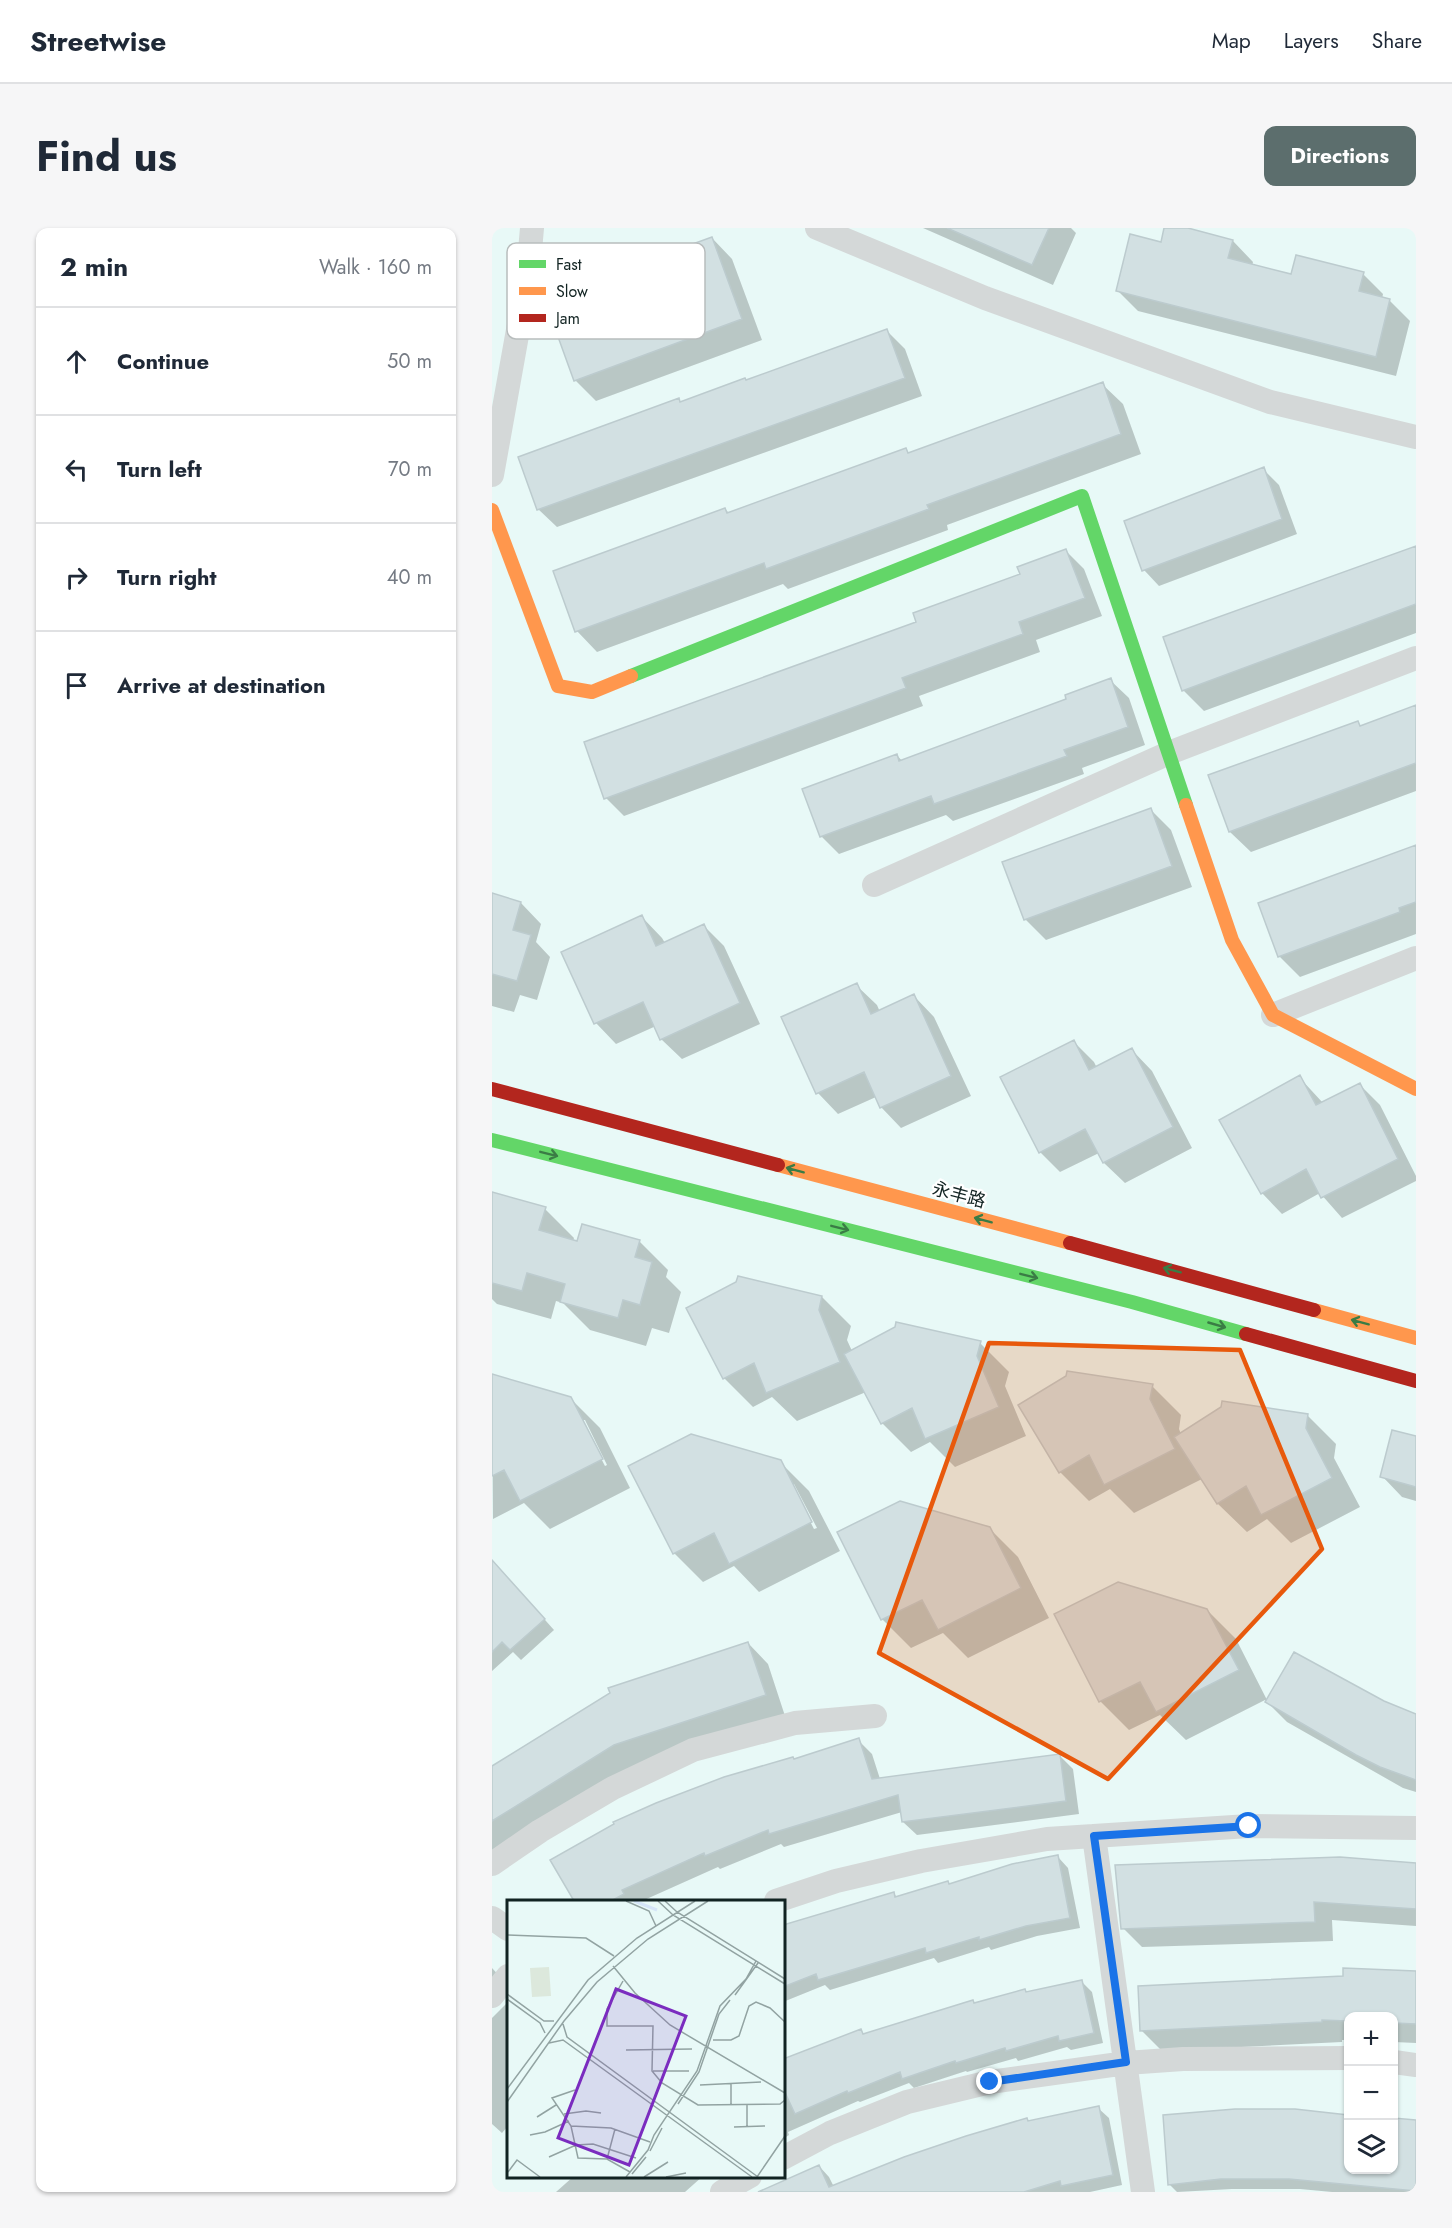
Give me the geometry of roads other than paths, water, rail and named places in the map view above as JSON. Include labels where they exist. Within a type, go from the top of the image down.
[{"type":"street","points":[[531,243],[532,228]]},
{"type":"street","points":[[817,228],[985,298],[1270,402],[1416,437]]},
{"type":"street","points":[[492,475],[516,339]]},
{"type":"street","points":[[492,510],[558,686],[592,692],[1082,496],[1232,940],[1273,1015],[1416,1089]]},
{"type":"street","points":[[874,885],[1169,753],[1416,658]]},
{"type":"street","points":[[1273,1015],[1416,958]]},
{"type":"street","name":"永丰路","points":[[492,1089],[1142,1262],[1416,1338]]},
{"type":"street","points":[[492,1140],[1132,1302],[1416,1381]]},
{"type":"street","points":[[492,1864],[540,1831],[613,1788],[693,1750],[795,1723],[875,1716]]},
{"type":"street","points":[[779,1900],[836,1881],[921,1861],[1047,1839],[1249,1826],[1416,1828]]},
{"type":"street","points":[[1094,1836],[1143,2192]]},
{"type":"street","points":[[492,1918],[507,1928]]},
{"type":"street","points":[[492,1996],[507,1977]]},
{"type":"street","points":[[784,2157],[830,2133],[908,2102],[990,2082],[1126,2062],[1344,2058]]},
{"type":"street","points":[[1398,2063],[1416,2065]]},
{"type":"street","points":[[724,2187],[746,2177]]}]
